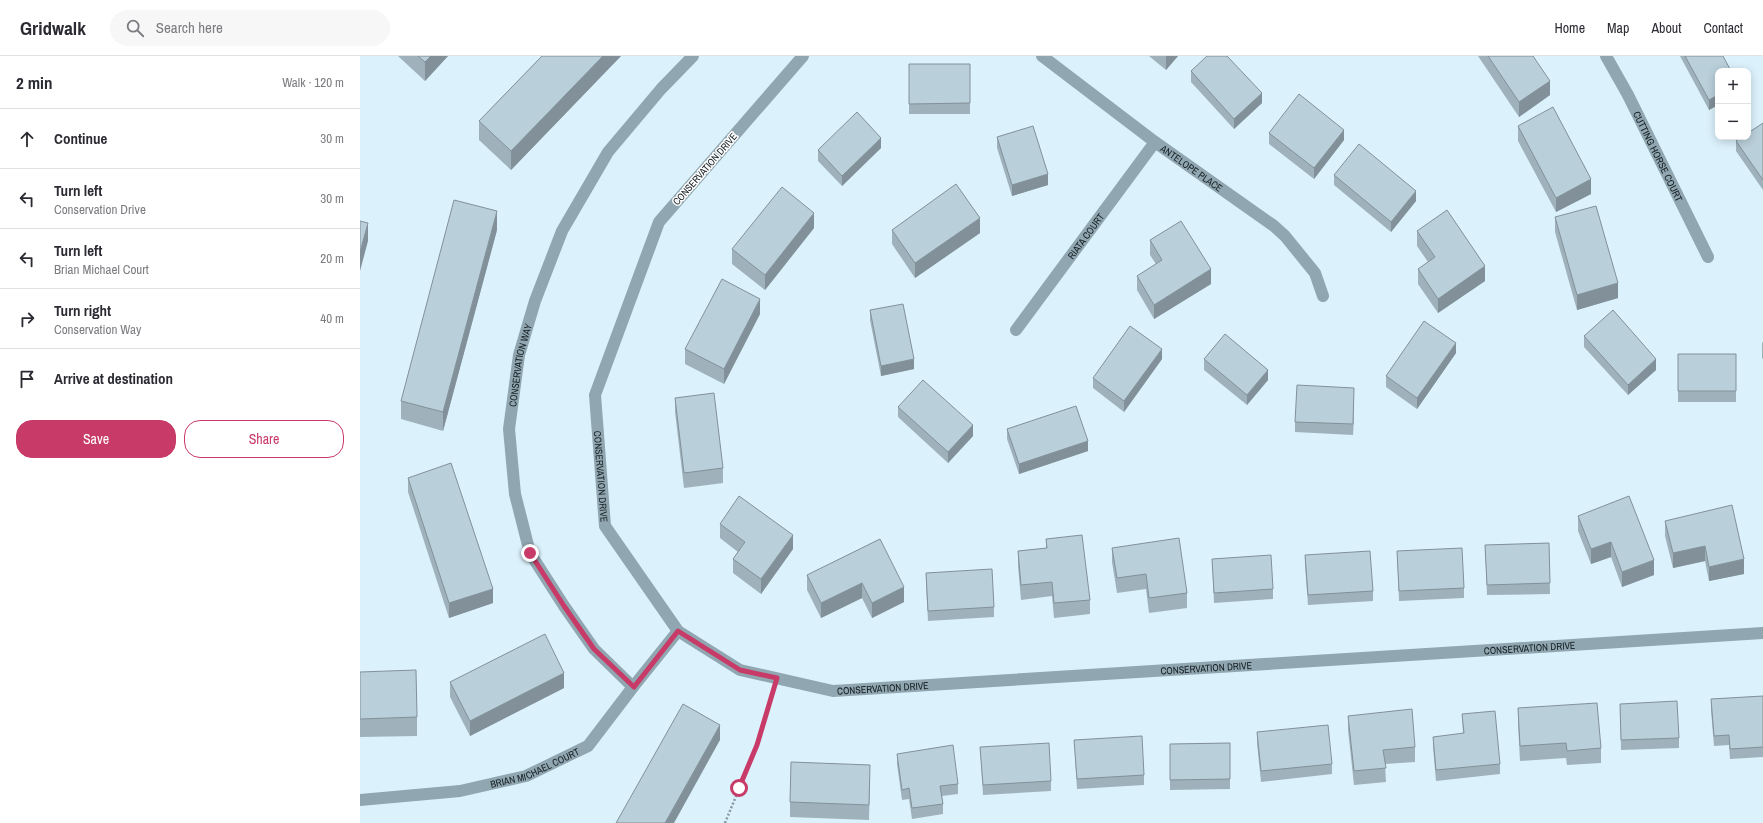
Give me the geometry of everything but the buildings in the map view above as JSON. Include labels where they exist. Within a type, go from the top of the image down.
[{"type":"street","name":"CONSERVATION WAY","points":[[634,687],[594,649],[530,553],[515,494],[509,429],[519,355],[535,301],[562,232],[608,152],[661,88],[693,56]]},
{"type":"street","name":"ANTELOPE PLACE","points":[[1042,56],[1155,142],[1274,226],[1285,236],[1315,274],[1323,296]]},
{"type":"street","name":"CUTTING HORSE COURT","points":[[1606,56],[1628,95],[1708,257]]},
{"type":"street","name":"CONSERVATION DRIVE","points":[[798,58],[659,222],[595,395],[606,526],[678,631],[740,670],[833,691],[1763,634]]},
{"type":"street","name":"RIATA COURT","points":[[1016,330],[1155,142]]},
{"type":"street","name":"BRIAN MICHAEL COURT","points":[[360,800],[460,791],[526,776],[588,746],[678,631]]},
{"type":"path","points":[[725,823],[757,745],[777,678]]},
{"type":"route","points":[[530,553],[594,649],[634,687],[678,631],[740,670],[777,678],[757,745],[739,788]]}]
